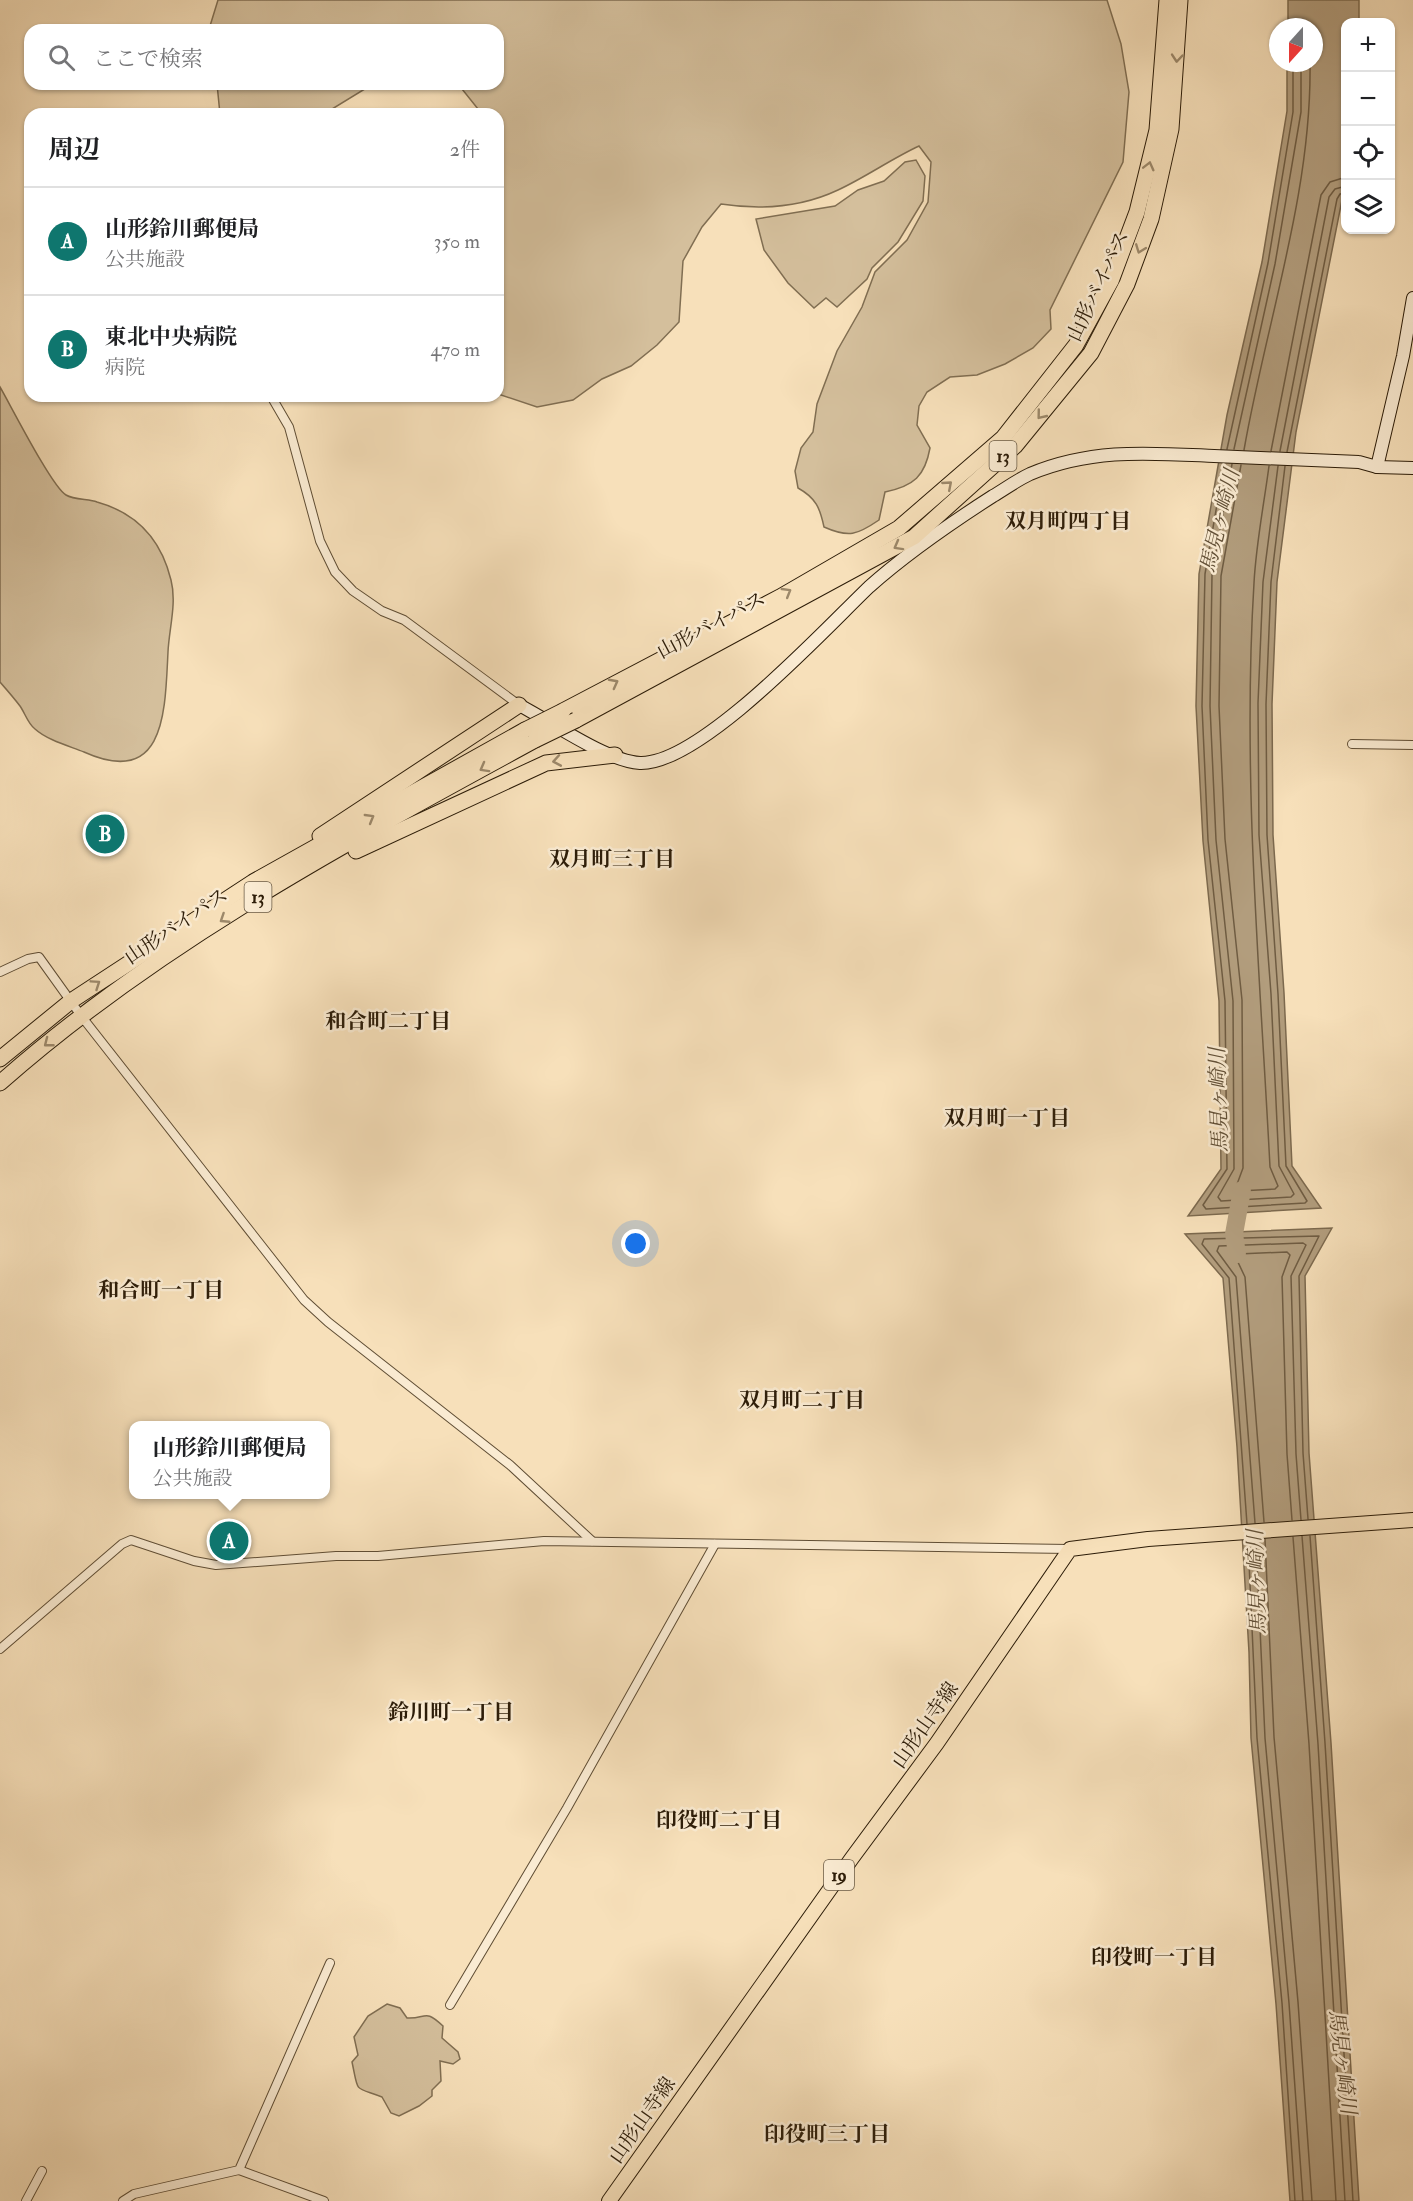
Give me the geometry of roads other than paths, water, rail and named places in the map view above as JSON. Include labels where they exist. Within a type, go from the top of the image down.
[{"type":"highway","name":"山形バイパス","points":[[0,1059],[71,1001],[258,888],[530,735],[563,711],[780,597],[899,528],[1003,438],[1076,345],[1111,281],[1137,212],[1158,130],[1167,0]]},
{"type":"highway","name":"山形バイパス","points":[[530,735],[576,720],[914,537],[1015,446],[1091,353],[1126,284],[1152,219],[1171,129],[1180,0]]},
{"type":"highway","points":[[258,888],[490,722],[519,705]]},
{"type":"highway","points":[[258,888],[546,763],[615,755]]},
{"type":"highway","name":"山形バイパス","points":[[0,1083],[82,1017],[258,888]]},
{"type":"main road","points":[[1070,1549],[1148,1539],[1413,1520]]},
{"type":"main road","name":"山形山寺線","points":[[609,2201],[852,1858],[937,1743],[1070,1549]]},
{"type":"street","points":[[1377,467],[1403,356],[1413,298]]},
{"type":"street","points":[[274,402],[289,427],[320,541],[335,572],[353,591],[382,611],[404,620],[519,705],[593,746],[639,763],[661,760],[686,746],[771,684],[879,579],[975,508],[1028,475],[1074,458],[1117,453],[1359,462],[1377,467],[1413,468]]},
{"type":"street","points":[[1352,744],[1413,746]]},
{"type":"street","points":[[0,972],[28,959],[39,957],[82,1017],[304,1300],[328,1322],[510,1465],[592,1541]]},
{"type":"street","points":[[0,1649],[131,1540],[188,1559],[216,1565],[336,1556],[378,1556],[544,1541],[1070,1549]]},
{"type":"street","points":[[450,2005],[567,1808],[715,1544]]},
{"type":"street","points":[[238,2170],[330,1963]]},
{"type":"street","points":[[123,2201],[134,2193],[238,2170],[324,2201]]},
{"type":"street","points":[[26,2201],[42,2171]]},
{"type":"water","points":[[1288,0],[1359,0],[1359,18],[1341,18],[1341,205],[1296,432],[1277,582],[1272,704],[1273,835],[1284,993],[1292,1166],[1321,1208],[1188,1216],[1221,1169],[1219,1001],[1203,841],[1196,706],[1199,574],[1227,415],[1262,262],[1287,111],[1287,72],[1323,72],[1323,18],[1288,18]]},
{"type":"water","points":[[1332,1228],[1305,1276],[1309,1453],[1331,1743],[1359,2201],[1290,2201],[1276,2004],[1251,1738],[1249,1652],[1237,1447],[1223,1278],[1185,1234]]},
{"type":"waterway","name":"馬見ヶ崎川","points":[[1237,1254],[1234,1234],[1242,1190]]},
{"type":"place","name":"東北中央病院","points":[[105,834]]},
{"type":"place","name":"山形鈴川郵便局","points":[[229,1541]]},
{"type":"district","name":"双月町四丁目","points":[[1068,521]]},
{"type":"district","name":"双月町三丁目","points":[[612,859]]},
{"type":"district","name":"和合町二丁目","points":[[388,1021]]},
{"type":"district","name":"双月町一丁目","points":[[1007,1118]]},
{"type":"district","name":"和合町一丁目","points":[[161,1290]]},
{"type":"district","name":"双月町二丁目","points":[[802,1400]]},
{"type":"district","name":"鈴川町一丁目","points":[[451,1712]]},
{"type":"district","name":"印役町二丁目","points":[[719,1820]]},
{"type":"district","name":"印役町一丁目","points":[[1154,1957]]},
{"type":"district","name":"印役町三丁目","points":[[827,2134]]}]
